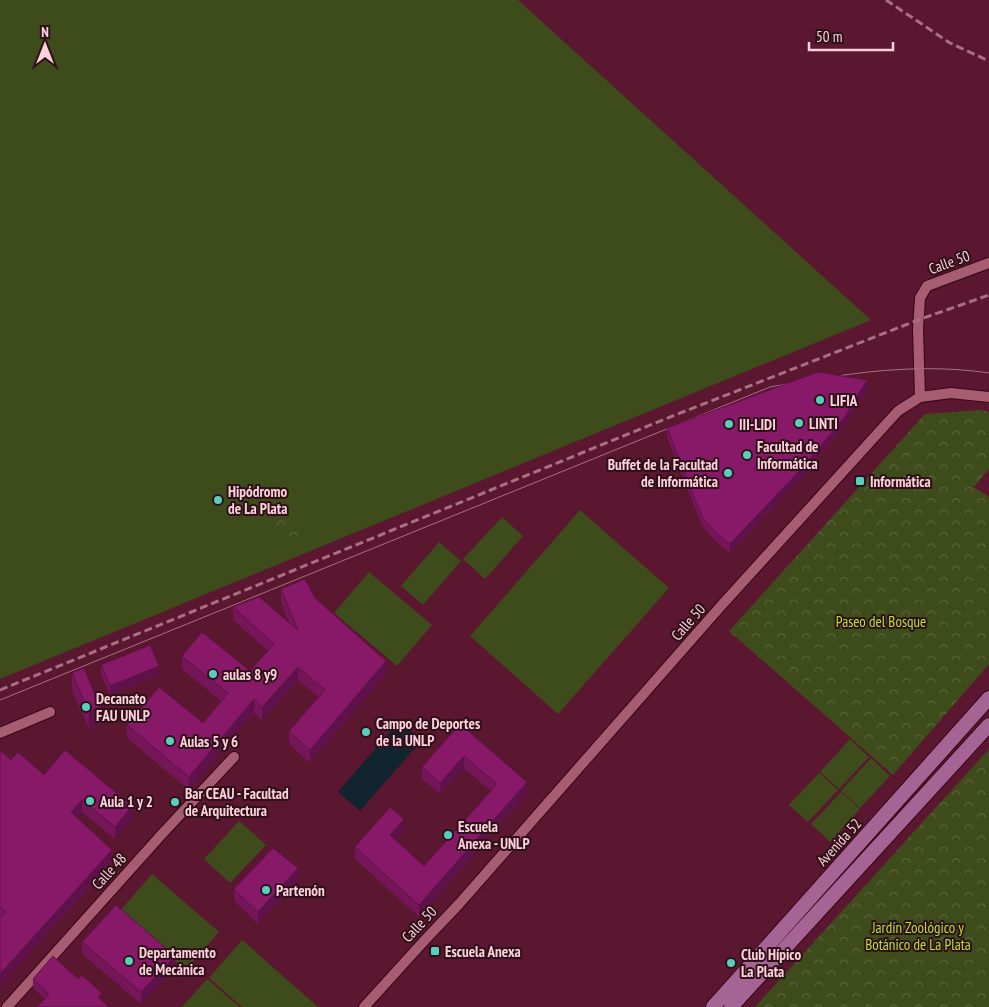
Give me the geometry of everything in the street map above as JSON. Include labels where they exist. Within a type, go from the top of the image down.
[{"type":"main road","name":"Avenida 52","points":[[713,1007],[989,698]]},
{"type":"main road","name":"Avenida 52","points":[[731,1007],[989,725]]},
{"type":"street","name":"Calle 50","points":[[364,1007],[459,904],[720,608],[898,411],[920,396],[918,329],[920,298],[927,286],[989,264]]},
{"type":"street","points":[[920,396],[951,393],[989,398]]},
{"type":"street","points":[[0,733],[50,712]]},
{"type":"street","name":"Calle 48","points":[[8,1007],[162,834],[234,757]]},
{"type":"street","points":[[0,1000],[8,1007]]},
{"type":"green space","name":"Hipódromo de La Plata","points":[[0,0],[518,0],[871,320],[0,679]]},
{"type":"green space","name":"Paseo del Bosque","points":[[981,410],[989,412],[989,469],[974,487],[989,497],[989,664],[893,775],[729,631],[925,414]]},
{"type":"green space","points":[[580,510],[669,588],[558,714],[470,636]]},
{"type":"green space","points":[[287,516],[297,520],[301,530],[297,540],[287,544],[277,540],[273,530],[277,520]]},
{"type":"green space","points":[[502,517],[523,536],[485,579],[463,559]]},
{"type":"green space","points":[[439,542],[461,561],[423,605],[401,586]]},
{"type":"green space","points":[[369,572],[432,625],[397,666],[334,613]]},
{"type":"green space","points":[[850,739],[869,757],[839,789],[820,772]]},
{"type":"green space","name":"Jardín Zoológico y Botánico de La Plata","points":[[989,749],[989,1007],[755,1007]]},
{"type":"green space","points":[[871,758],[890,776],[860,808],[841,791]]},
{"type":"green space","points":[[819,773],[838,790],[808,822],[789,805]]},
{"type":"green space","points":[[841,792],[860,809],[830,842],[811,824]]},
{"type":"green space","points":[[239,821],[266,845],[230,883],[204,859]]},
{"type":"green space","points":[[152,874],[219,932],[186,970],[119,912]]},
{"type":"green space","points":[[242,940],[318,1007],[242,1007],[209,978]]},
{"type":"green space","points":[[207,979],[240,1007],[182,1007]]},
{"type":"water","points":[[399,721],[422,740],[360,811],[338,792]]},
{"type":"building","name":"Facultad de Informática","points":[[818,372],[867,380],[844,418],[805,465],[730,544],[716,533],[702,517],[667,428]]},
{"type":"building","points":[[305,579],[315,598],[386,661],[310,750],[289,731],[325,690],[298,667],[262,707],[254,699],[189,777],[127,725],[159,687],[203,723],[228,693],[182,656],[202,632],[250,671],[274,644],[233,607],[259,597],[298,630],[281,589]]},
{"type":"building","points":[[150,645],[159,666],[110,686],[101,665]]},
{"type":"building","points":[[84,668],[100,707],[89,712],[72,673]]},
{"type":"building","points":[[460,724],[527,782],[419,905],[355,847],[390,807],[404,819],[390,835],[424,866],[497,784],[464,756],[440,783],[422,767]]},
{"type":"building","points":[[0,750],[11,760],[18,752],[44,775],[65,750],[132,806],[115,827],[82,800],[71,812],[112,850],[0,974],[0,918],[6,912],[0,907]]},
{"type":"building","name":"Partenón","points":[[273,848],[298,868],[258,912],[234,889]]},
{"type":"building","name":"Departamento de Mecánica","points":[[116,905],[175,956],[141,992],[82,942]]},
{"type":"building","points":[[53,956],[78,979],[82,975],[102,993],[98,997],[109,1007],[37,1007],[49,994],[33,979]]},
{"type":"tram line","points":[[825,378],[907,369],[948,369],[989,373]]},
{"type":"tram line","points":[[0,700],[770,387],[798,382]]},
{"type":"railway","points":[[886,0],[950,43],[989,61]]},
{"type":"railway","points":[[0,690],[665,419],[918,320],[989,295]]},
{"type":"place","name":"LIFIA","points":[[820,400]]},
{"type":"place","name":"LINTI","points":[[799,423]]},
{"type":"place","name":"III-LIDI","points":[[729,424]]},
{"type":"place","name":"Facultad de Informática","points":[[747,455]]},
{"type":"place","name":"Buffet de la Facultad de Informática","points":[[728,473]]},
{"type":"place","name":"Informática","points":[[860,481]]},
{"type":"place","name":"Hipódromo de La Plata","points":[[218,500]]},
{"type":"place","name":"aulas 8 y9","points":[[213,674]]},
{"type":"place","name":"Decanato FAU UNLP","points":[[86,707]]},
{"type":"place","name":"Campo de Deportes de la UNLP","points":[[366,732]]},
{"type":"place","name":"Aulas 5 y 6","points":[[170,741]]},
{"type":"place","name":"Aula 1 y 2","points":[[90,801]]},
{"type":"place","name":"Bar CEAU - Facultad de Arquitectura","points":[[175,802]]},
{"type":"place","name":"Escuela Anexa - UNLP","points":[[448,835]]},
{"type":"place","name":"Partenón","points":[[266,890]]},
{"type":"place","name":"Escuela Anexa","points":[[435,951]]},
{"type":"place","name":"Departamento de Mecánica","points":[[129,961]]},
{"type":"place","name":"Club Hípico La Plata","points":[[731,963]]}]
